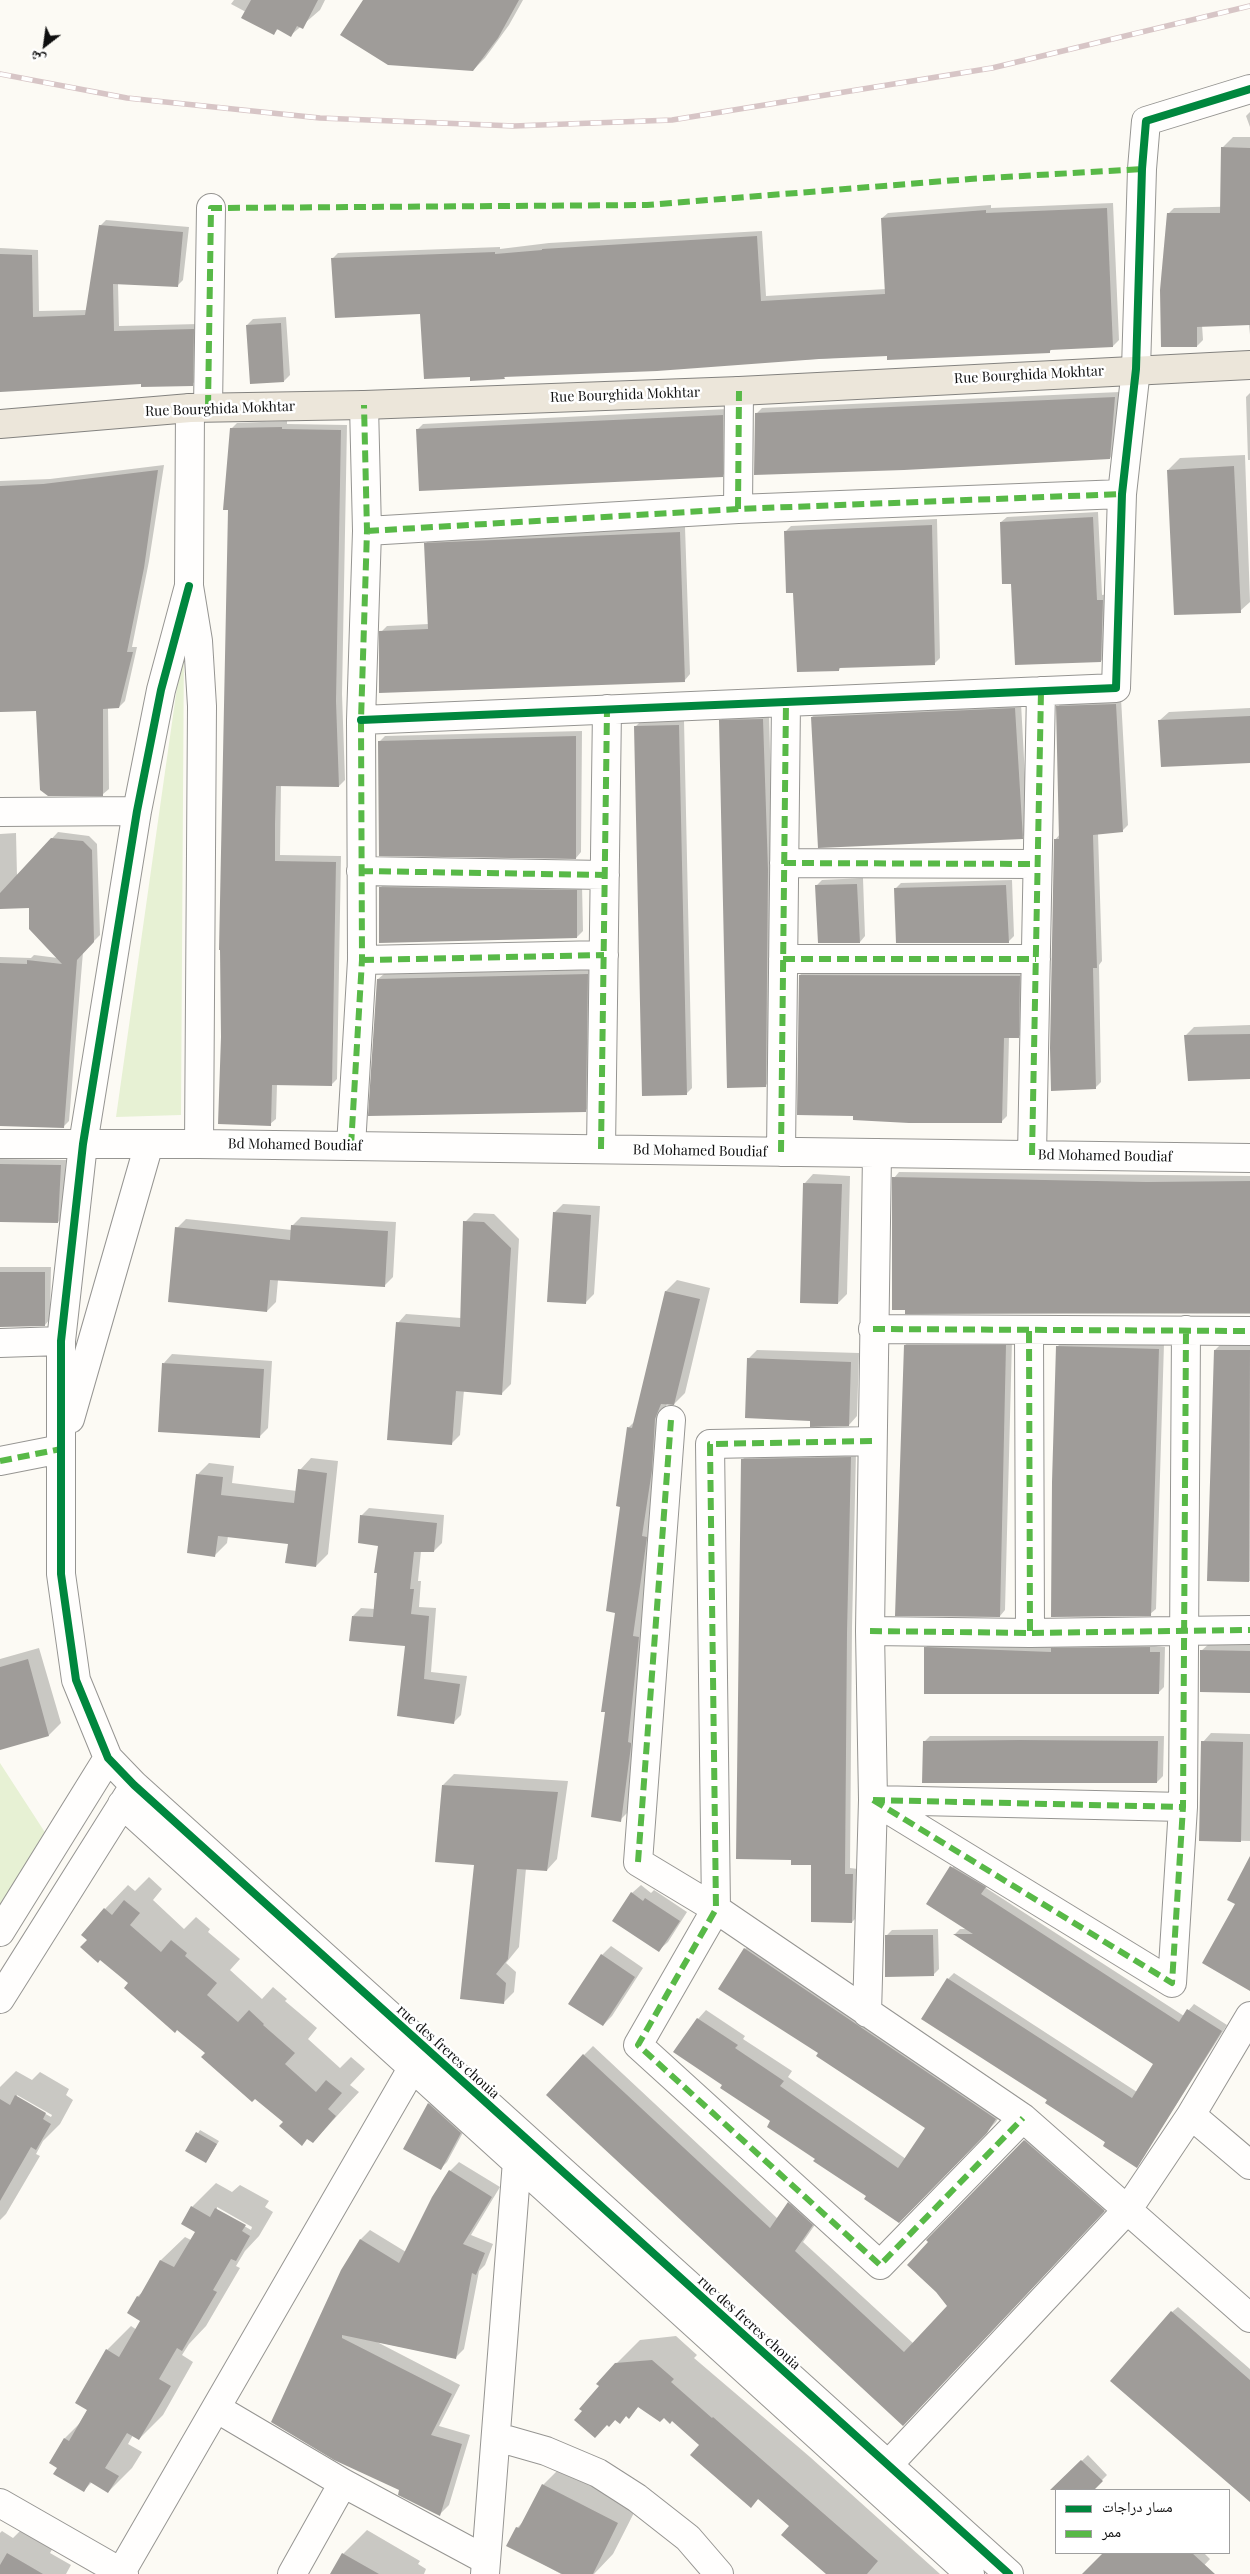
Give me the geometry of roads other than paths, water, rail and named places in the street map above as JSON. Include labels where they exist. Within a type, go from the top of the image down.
[{"type":"main road","name":"Rue Bourghida Mokhtar","points":[[0,424],[199,407],[364,405],[739,391],[1136,369],[1250,365]]},
{"type":"street","points":[[361,720],[1116,688],[1122,494],[1136,369],[1142,169],[1146,122],[1250,90]]},
{"type":"street","points":[[199,1144],[202,706],[198,641],[189,586],[211,208]]},
{"type":"street","points":[[738,509],[739,391]]},
{"type":"street","points":[[351,1146],[362,960],[361,720],[367,531],[364,405]]},
{"type":"street","points":[[367,531],[738,509],[1122,494]]},
{"type":"street","name":"rue des freres chouia","points":[[189,586],[161,690],[137,811],[83,1144],[61,1341],[61,1574],[76,1680],[108,1758],[128,1795],[418,2057],[521,2134],[1009,2574]]},
{"type":"street","points":[[1032,1155],[1036,864],[1041,691]]},
{"type":"street","points":[[781,1152],[786,702]]},
{"type":"street","points":[[601,1149],[607,709]]},
{"type":"street","points":[[0,812],[137,811]]},
{"type":"street","points":[[784,863],[1036,864]]},
{"type":"street","points":[[361,871],[605,875]]},
{"type":"street","points":[[362,960],[604,955]]},
{"type":"street","points":[[783,959],[1036,959]]},
{"type":"street","name":"Bd Mohamed Boudiaf","points":[[0,1144],[199,1144],[1250,1158]]},
{"type":"street","points":[[0,1461],[61,1449],[149,1144]]},
{"type":"street","points":[[867,2013],[873,1800],[870,1631],[876,1153]]},
{"type":"street","points":[[873,1329],[1250,1331]]},
{"type":"street","points":[[873,1800],[1172,1983],[1183,1807],[1186,1630],[1186,1330]]},
{"type":"street","points":[[1028,1331],[1030,1633]]},
{"type":"street","points":[[0,1343],[61,1341]]},
{"type":"street","points":[[671,1420],[638,1862],[716,1909],[1023,2118],[1250,2318]]},
{"type":"street","points":[[872,1441],[710,1444],[716,1909],[638,2045],[880,2265],[1023,2118]]},
{"type":"street","points":[[870,1631],[1030,1633],[1250,1630]]},
{"type":"street","points":[[0,1932],[108,1758]]},
{"type":"street","points":[[0,1998],[128,1795]]},
{"type":"street","points":[[873,1800],[1183,1807]]},
{"type":"street","points":[[888,2465],[1128,2209],[1191,2115],[1250,2016]]},
{"type":"street","points":[[0,2503],[121,2573],[418,2057],[515,2161],[970,2574]]},
{"type":"street","points":[[1191,2115],[1250,2165]]},
{"type":"street","points":[[216,2408],[486,2567],[497,2437],[515,2161],[521,2134]]},
{"type":"street","points":[[497,2437],[546,2451],[598,2473],[611,2481],[637,2498],[688,2538],[719,2574]]},
{"type":"street","points":[[292,2574],[343,2483]]},
{"type":"railway","points":[[0,74],[127,98],[320,118],[514,126],[672,120],[992,68],[1250,6]]}]
